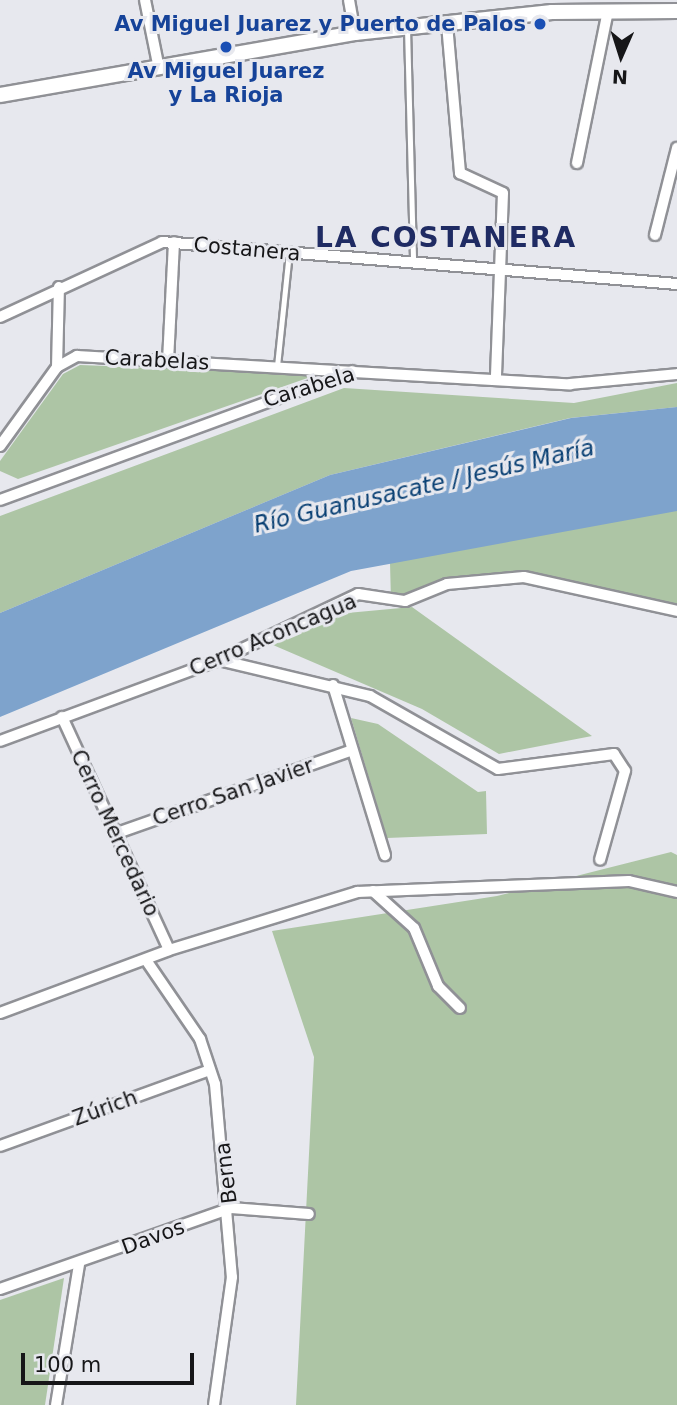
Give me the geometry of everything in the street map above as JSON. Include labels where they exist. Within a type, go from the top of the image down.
[{"type":"street","points":[[145,0],[159,69]]},
{"type":"street","points":[[349,0],[355,33]]},
{"type":"street","points":[[0,95],[355,33],[447,24],[551,6],[608,11],[677,12]]},
{"type":"street","points":[[578,163],[608,11]]},
{"type":"street","points":[[447,24],[460,173],[503,193],[503,271],[496,378]]},
{"type":"street","points":[[655,235],[677,148]]},
{"type":"street","points":[[168,361],[174,242]]},
{"type":"street","name":"Costanera","points":[[0,317],[152,245],[174,242],[677,285]]},
{"type":"street","points":[[0,446],[57,367],[59,288]]},
{"type":"street","name":"Carabelas","points":[[57,367],[77,356],[358,369]]},
{"type":"street","name":"Carabela","points":[[5,498],[358,369],[590,385],[677,374]]},
{"type":"street","points":[[0,487],[5,498]]},
{"type":"street","name":"Cerro Aconcagua","points":[[0,741],[219,660],[358,594],[405,601],[447,584],[524,577],[677,611]]},
{"type":"street","points":[[219,660],[333,685],[396,708],[498,769],[614,754],[625,771],[600,860]]},
{"type":"street","points":[[333,685],[350,751],[384,855]]},
{"type":"street","name":"Cerro Mercedario","points":[[62,716],[169,950]]},
{"type":"street","name":"Cerro San Javier","points":[[117,833],[350,751]]},
{"type":"street","points":[[0,1013],[169,950],[373,891],[629,881],[677,892]]},
{"type":"street","points":[[373,891],[414,928],[438,986],[460,1008]]},
{"type":"street","name":"Berna","points":[[146,960],[200,1039],[210,1070],[231,1208],[232,1277],[214,1405]]},
{"type":"street","name":"Zúrich","points":[[0,1146],[210,1070]]},
{"type":"street","name":"Davos","points":[[0,1289],[79,1264],[231,1208],[309,1214]]},
{"type":"street","points":[[56,1405],[79,1264]]},
{"type":"lane","points":[[407,27],[412,263]]},
{"type":"lane","points":[[277,366],[289,252]]},
{"type":"green space","points":[[80,365],[319,374],[18,479],[0,471],[0,461],[63,374]]},
{"type":"green space","points":[[677,383],[677,407],[570,418],[330,475],[0,613],[0,516],[344,388],[574,403]]},
{"type":"green space","points":[[652,511],[677,511],[677,607],[524,577],[447,584],[391,601],[390,563]]},
{"type":"green space","points":[[412,607],[592,736],[499,754],[422,709],[273,645],[347,613]]},
{"type":"green space","points":[[351,718],[378,724],[478,792],[486,791],[487,834],[387,838]]},
{"type":"green space","points":[[671,852],[677,855],[677,1405],[296,1405],[314,1057],[272,931],[497,896]]},
{"type":"green space","points":[[64,1278],[45,1405],[0,1405],[0,1300]]},
{"type":"water","name":"Río Guanusacate / Jesús María","points":[[677,407],[677,511],[351,571],[0,717],[0,613],[330,475],[571,418]]},
{"type":"place","name":"Av Miguel Juarez y Puerto de Palos","points":[[540,24]]},
{"type":"place","name":"Av Miguel Juarez y La Rioja","points":[[226,47]]},
{"type":"district","name":"LA COSTANERA","points":[[446,238]]}]
